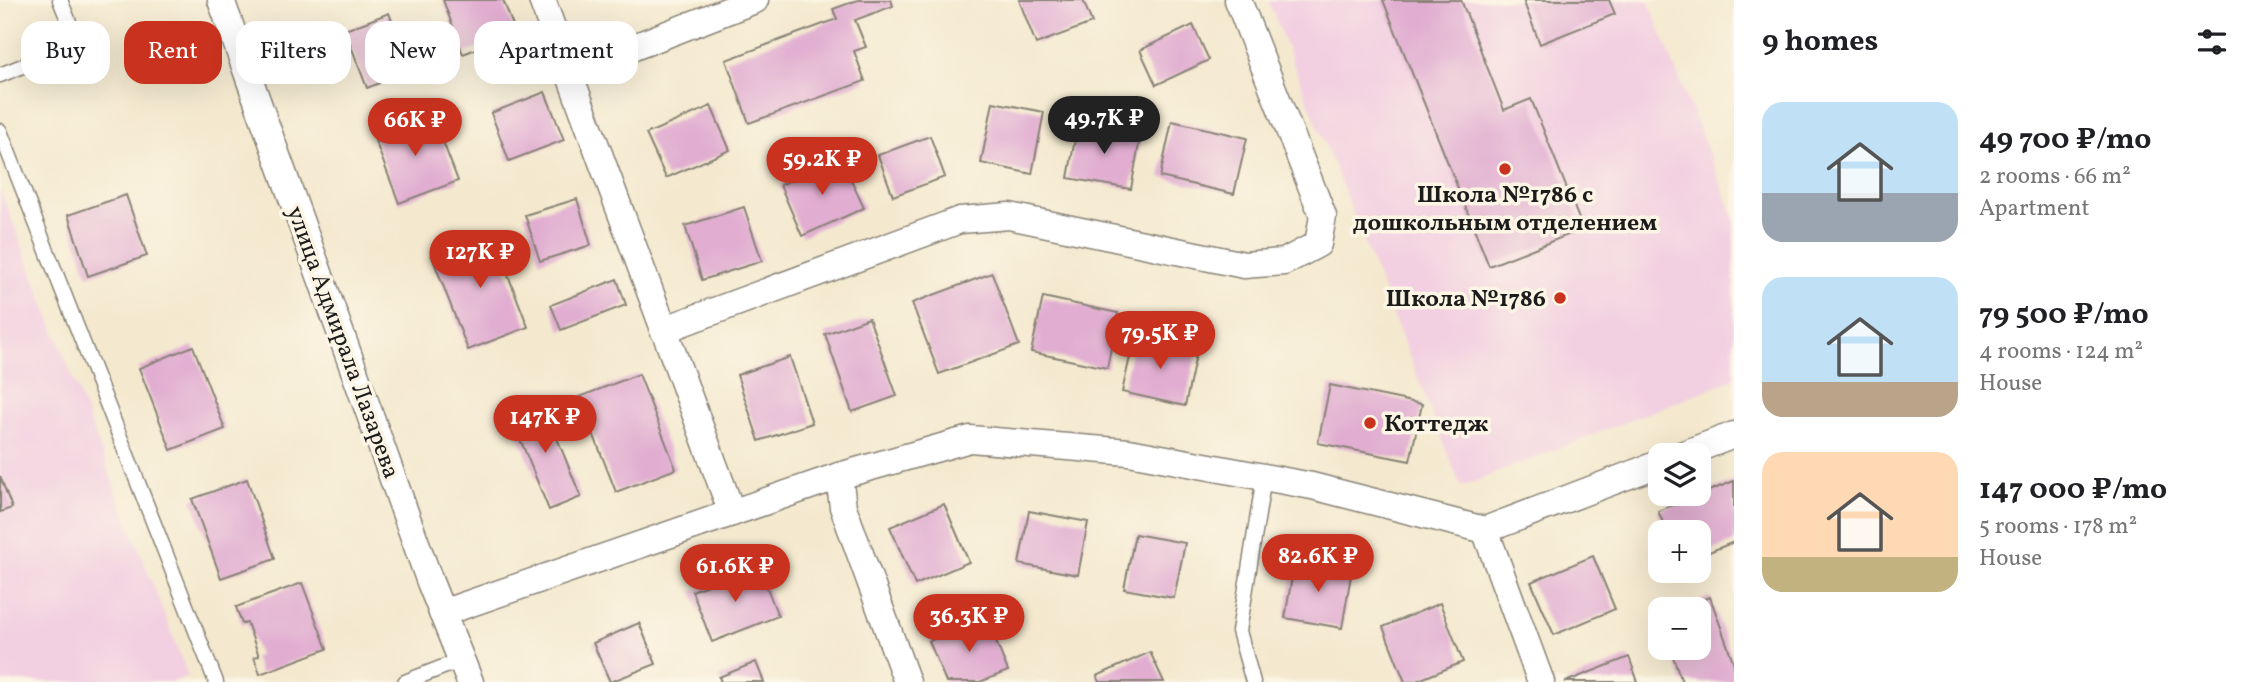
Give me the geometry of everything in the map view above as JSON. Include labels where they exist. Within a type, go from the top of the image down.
[{"type":"street","name":"улица Адмирала Лазарева","points":[[221,0],[465,671]]},
{"type":"street","points":[[542,0],[549,21]]},
{"type":"street","points":[[638,45],[755,0]]},
{"type":"street","points":[[663,330],[960,220],[1009,216],[1244,265],[1284,261],[1318,244],[1323,216],[1238,0]]},
{"type":"street","points":[[571,84],[732,513]]},
{"type":"street","points":[[1711,444],[1734,435]]},
{"type":"street","points":[[442,613],[839,476],[970,439],[1129,452],[1312,486],[1485,530],[1648,468]]},
{"type":"street","points":[[839,476],[843,507],[907,682]]},
{"type":"street","points":[[1485,530],[1541,682]]},
{"type":"lane","points":[[0,75],[78,44],[60,0]]},
{"type":"lane","points":[[0,131],[216,682]]},
{"type":"lane","points":[[1252,682],[1239,631],[1264,477]]},
{"type":"lane","points":[[405,682],[465,671]]},
{"type":"shaded area","name":"Школа №1786","points":[[1268,0],[1648,0],[1734,217],[1734,379],[1461,487]]},
{"type":"shaded area","points":[[0,189],[188,676],[172,682],[0,682]]},
{"type":"building","points":[[443,0],[503,0],[511,21],[474,21],[474,50],[463,54],[460,46],[460,21],[451,21]]},
{"type":"building","points":[[858,0],[891,0],[893,6],[855,20],[866,47],[854,51],[865,81],[749,123],[726,60],[837,19],[833,9]]},
{"type":"building","points":[[1019,0],[1083,0],[1092,23],[1036,44]]},
{"type":"building","name":"Школа №1786 с дошкольным отделением","points":[[1383,0],[1461,0],[1504,110],[1531,99],[1583,229],[1489,266]]},
{"type":"building","points":[[1523,0],[1609,0],[1615,14],[1540,44]]},
{"type":"building","points":[[389,13],[392,21],[368,21]]},
{"type":"building","points":[[365,22],[365,83],[351,46],[351,28]]},
{"type":"building","points":[[1193,25],[1209,60],[1156,85],[1140,50]]},
{"type":"building","points":[[545,92],[564,140],[509,161],[491,113]]},
{"type":"building","points":[[993,102],[1044,112],[1032,174],[981,163]]},
{"type":"building","points":[[711,106],[730,150],[666,178],[646,134]]},
{"type":"building","points":[[432,113],[458,181],[399,203],[373,135]]},
{"type":"building","points":[[1172,121],[1247,138],[1234,194],[1160,177]]},
{"type":"building","points":[[1078,122],[1141,133],[1131,189],[1068,178]]},
{"type":"building","points":[[930,136],[945,177],[893,196],[878,155]]},
{"type":"building","points":[[841,158],[864,208],[802,236],[780,185]]},
{"type":"building","points":[[126,195],[147,256],[88,276],[68,215]]},
{"type":"building","points":[[577,199],[591,245],[540,261],[525,215]]},
{"type":"building","points":[[744,207],[762,261],[702,280],[685,226]]},
{"type":"building","points":[[491,231],[528,327],[468,350],[431,254]]},
{"type":"building","points":[[992,273],[1019,345],[939,374],[912,303]]},
{"type":"building","points":[[617,279],[626,305],[561,330],[551,305]]},
{"type":"building","points":[[1043,297],[1118,313],[1107,368],[1031,352]]},
{"type":"building","points":[[869,318],[897,396],[852,412],[825,334]]},
{"type":"building","points":[[1135,335],[1197,350],[1185,406],[1122,392]]},
{"type":"building","points":[[193,346],[225,429],[171,450],[139,368]]},
{"type":"building","points":[[790,357],[812,423],[759,441],[737,375]]},
{"type":"building","points":[[639,374],[676,469],[616,492],[579,397]]},
{"type":"building","name":"Коттедж","points":[[1330,385],[1422,404],[1410,461],[1318,443]]},
{"type":"building","points":[[541,399],[581,497],[549,510],[509,412]]},
{"type":"building","points":[[0,476],[12,508],[0,512]]},
{"type":"building","points":[[247,479],[275,559],[221,578],[192,499]]},
{"type":"building","points":[[1734,481],[1734,542],[1711,551],[1711,520],[1662,520],[1658,511],[1671,506],[1711,506],[1711,490]]},
{"type":"building","points":[[944,504],[969,562],[915,585],[890,527]]},
{"type":"building","points":[[1029,511],[1088,522],[1078,575],[1019,564]]},
{"type":"building","points":[[1135,534],[1185,543],[1174,598],[1124,589]]},
{"type":"building","points":[[1593,556],[1615,609],[1554,635],[1531,582]]},
{"type":"building","points":[[1295,559],[1352,569],[1342,628],[1285,618]]},
{"type":"building","points":[[758,565],[778,616],[712,642],[692,591]]},
{"type":"building","points":[[302,583],[327,649],[260,674],[254,657],[259,656],[247,623],[242,624],[236,607]]},
{"type":"building","points":[[1711,600],[1734,664],[1734,682],[1682,682],[1674,660],[1711,660]]},
{"type":"building","points":[[1440,603],[1463,662],[1414,682],[1405,682],[1383,627]]},
{"type":"building","points":[[986,617],[1008,671],[980,682],[946,682],[929,641]]},
{"type":"building","points":[[639,623],[656,664],[610,682],[593,643]]},
{"type":"building","points":[[1150,652],[1164,682],[1100,682],[1097,676]]},
{"type":"building","points":[[1629,657],[1638,682],[1565,682]]},
{"type":"building","points":[[756,662],[764,682],[721,682],[719,677]]},
{"type":"place","name":"Школа №1786 с дошкольным отделением","points":[[1505,169]]},
{"type":"place","name":"Школа №1786","points":[[1560,298]]},
{"type":"place","name":"Коттедж","points":[[1370,423]]}]
